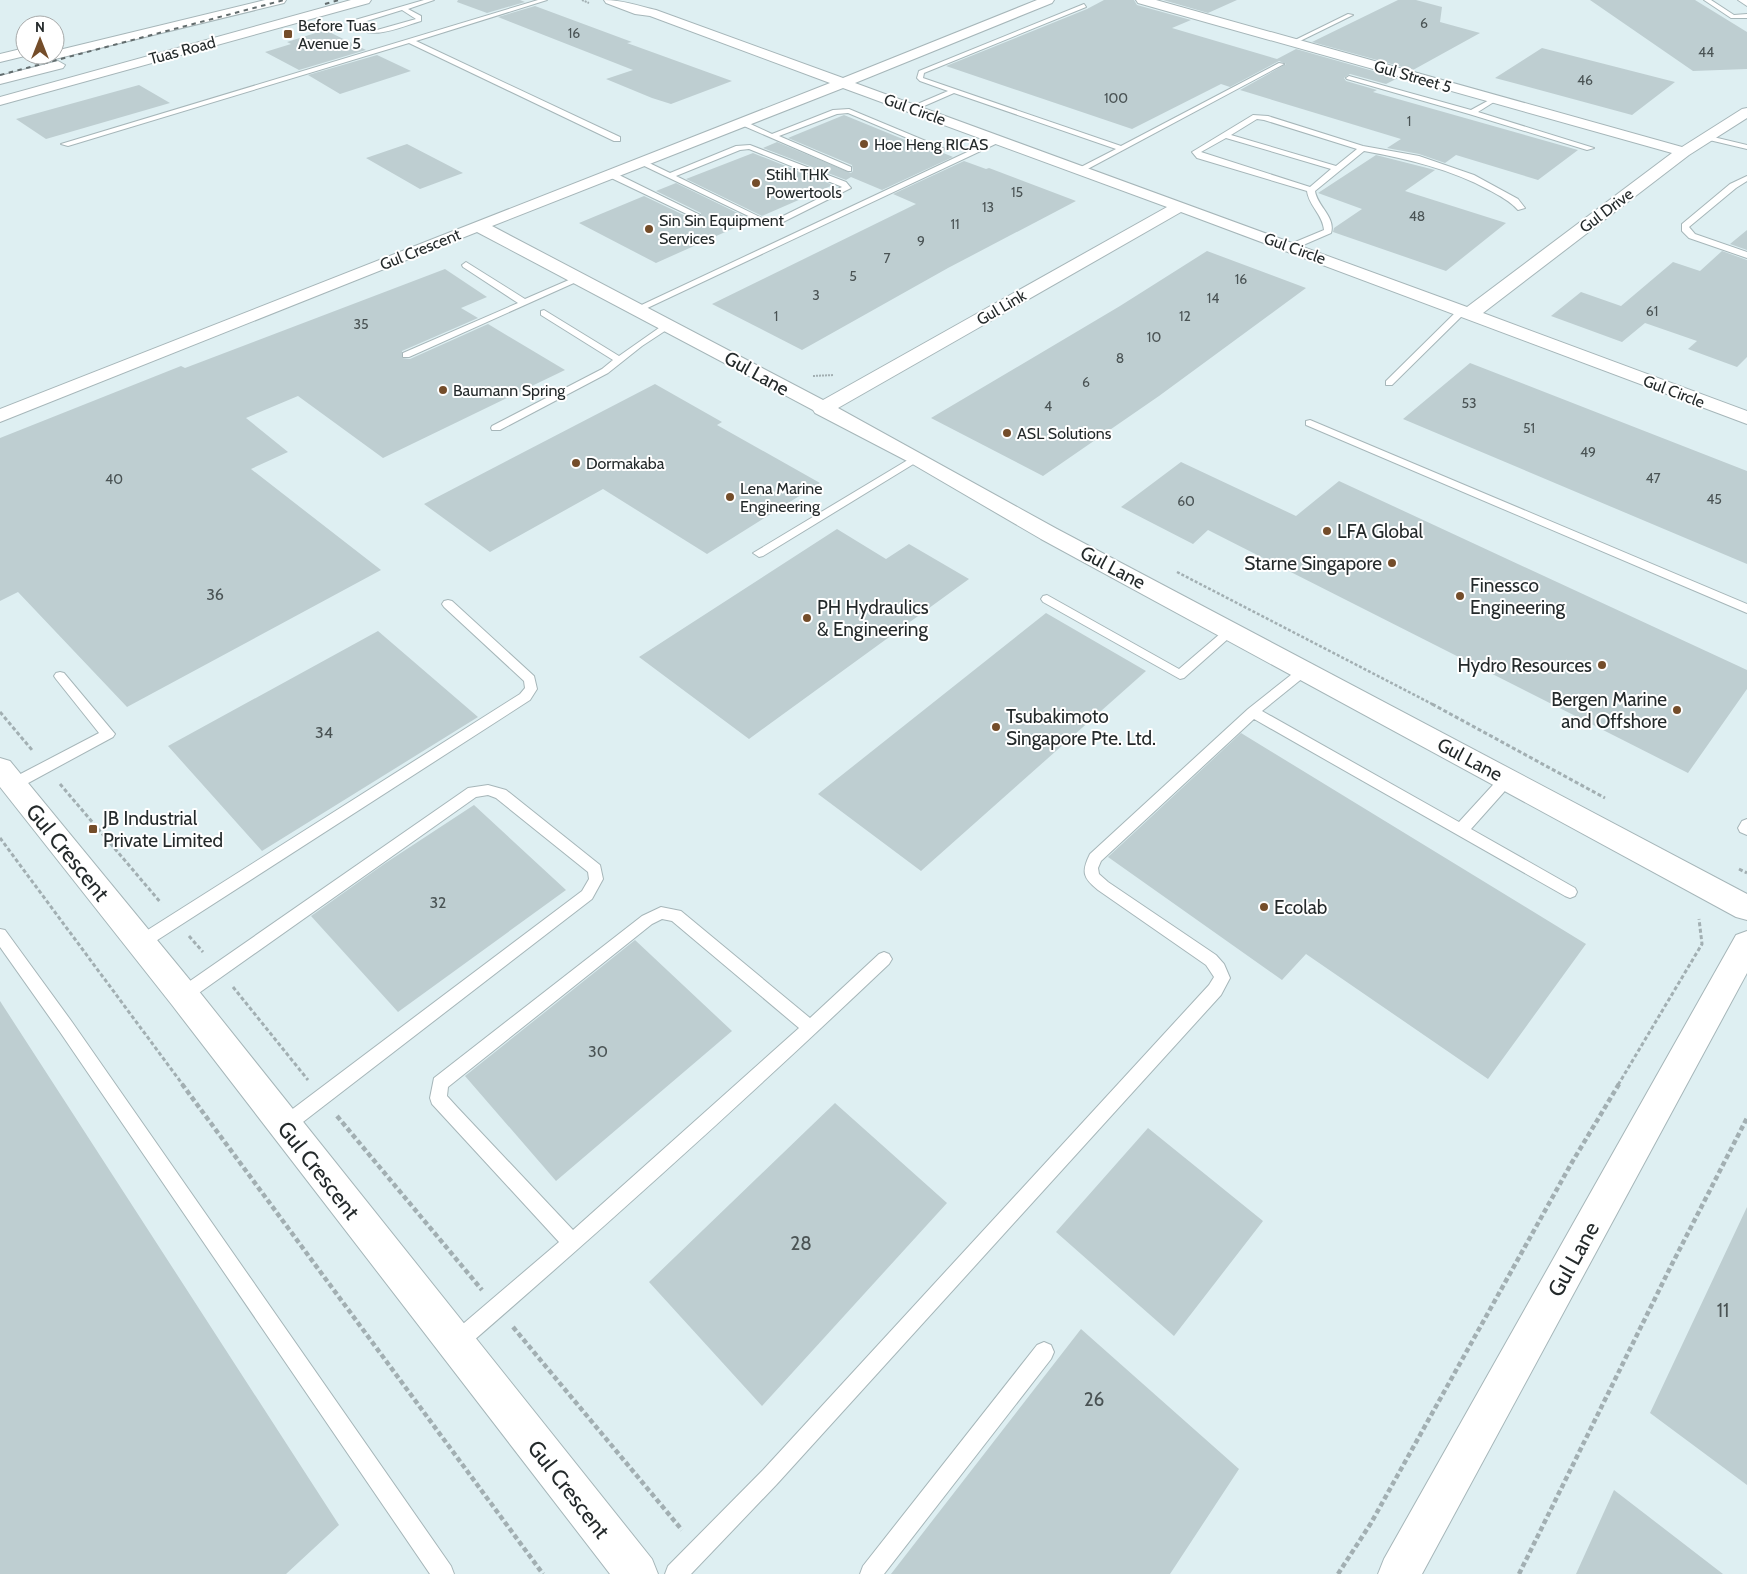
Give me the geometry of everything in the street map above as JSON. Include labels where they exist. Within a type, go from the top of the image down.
[{"type":"street","name":"Tuas Road","points":[[65,43],[244,0]]},
{"type":"street","name":"Tuas Road","points":[[65,52],[280,0]]},
{"type":"street","name":"Tuas Road","points":[[0,80],[250,20],[291,12],[334,0]]},
{"type":"street","name":"Tuas Road","points":[[0,101],[365,0]]},
{"type":"street","name":"Gul Circle","points":[[610,0],[639,11],[652,13],[1180,206],[1747,418]]},
{"type":"street","name":"Gul Circle","points":[[627,0],[646,8],[652,13]]},
{"type":"street","name":"Gul Circle","points":[[841,83],[955,39],[1048,0]]},
{"type":"street","name":"Gul Street 5","points":[[1142,0],[1684,152]]},
{"type":"street","name":"Tuas Road","points":[[0,90],[250,20]]},
{"type":"street","points":[[0,94],[210,42]]},
{"type":"street","points":[[0,58],[15,54]]},
{"type":"street","name":"Tuas Road","points":[[0,68],[15,64]]},
{"type":"street","name":"Gul Crescent","points":[[0,416],[841,83]]},
{"type":"street","name":"Gul Drive","points":[[1465,313],[1684,152],[1747,112]]},
{"type":"street","name":"Gul Link","points":[[822,409],[1180,206]]},
{"type":"street","name":"Gul Lane","points":[[479,226],[669,325],[916,458],[1041,529],[1747,908]]},
{"type":"street","name":"Gul Crescent","points":[[7,776],[183,995],[454,1344],[637,1574]]},
{"type":"street","name":"Gul Lane","points":[[1399,1574],[1747,944]]},
{"type":"lane","points":[[402,8],[419,17],[419,20],[377,32],[368,32],[353,24],[356,21],[402,8],[431,0]]},
{"type":"lane","points":[[64,144],[533,1],[544,0]]},
{"type":"lane","points":[[1707,0],[1733,17],[1747,16]]},
{"type":"lane","points":[[1084,6],[920,74],[922,80],[1124,149]]},
{"type":"lane","points":[[1294,42],[1350,16]]},
{"type":"lane","points":[[409,40],[617,139]]},
{"type":"lane","points":[[1082,170],[1281,64]]},
{"type":"lane","points":[[1349,78],[1472,112],[1590,148]]},
{"type":"lane","points":[[912,108],[954,91]]},
{"type":"lane","points":[[1472,112],[1495,99]]},
{"type":"lane","points":[[773,136],[836,112],[849,111],[941,149]]},
{"type":"lane","points":[[1311,190],[1200,156],[1196,152],[1256,117],[1265,118],[1362,148],[1416,158],[1471,177],[1515,201],[1521,208]]},
{"type":"lane","points":[[741,123],[848,169]]},
{"type":"lane","points":[[1224,135],[1338,170]]},
{"type":"lane","points":[[1708,137],[1747,147]]},
{"type":"lane","points":[[638,309],[1000,140]]},
{"type":"lane","points":[[640,162],[763,221],[778,221],[847,188],[843,184],[750,147],[740,148],[670,176]]},
{"type":"lane","points":[[1311,190],[1338,170],[1362,148]]},
{"type":"lane","points":[[610,174],[696,215]]},
{"type":"lane","points":[[1747,178],[1733,186],[1685,226],[1685,229],[1692,236],[1747,254]]},
{"type":"lane","points":[[1291,247],[1328,231],[1328,225],[1323,213],[1311,198],[1311,190]]},
{"type":"lane","points":[[466,265],[523,302]]},
{"type":"lane","points":[[406,355],[581,278]]},
{"type":"lane","points":[[544,313],[619,360]]},
{"type":"lane","points":[[1389,382],[1465,313]]},
{"type":"lane","points":[[496,428],[605,371],[669,325]]},
{"type":"lane","points":[[1310,423],[1747,609]]},
{"type":"lane","points":[[760,553],[916,458]]},
{"type":"lane","points":[[1047,599],[1180,675],[1232,630]]},
{"type":"lane","points":[[140,943],[525,697],[531,689],[530,679],[448,604]]},
{"type":"lane","points":[[676,1574],[770,1477],[1215,990],[1222,978],[1211,960],[1102,886],[1092,877],[1091,868],[1095,858],[1253,712],[1306,670]]},
{"type":"lane","points":[[7,776],[46,767],[108,734],[60,676]]},
{"type":"lane","points":[[1253,712],[1570,892]]},
{"type":"lane","points":[[1461,830],[1507,779]]},
{"type":"lane","points":[[183,995],[473,792],[488,790],[501,794],[594,869],[596,879],[588,895],[284,1126]]},
{"type":"lane","points":[[1747,825],[1745,828],[1747,830]]},
{"type":"lane","points":[[572,1242],[438,1098],[440,1083],[647,920],[661,913],[676,915],[811,1028]]},
{"type":"lane","points":[[0,935],[66,1027],[443,1574]]},
{"type":"lane","points":[[454,1344],[572,1242],[811,1028],[884,959]]},
{"type":"lane","points":[[871,1574],[1044,1352]]},
{"type":"path","points":[[582,0],[591,3]]},
{"type":"path","points":[[806,375],[836,374]]},
{"type":"path","points":[[0,712],[219,970],[321,1097],[699,1550]]},
{"type":"path","points":[[0,838],[543,1574]]},
{"type":"path","points":[[1338,1574],[1372,1523],[1571,1164],[1702,944],[1699,919]]},
{"type":"path","points":[[1519,1574],[1670,1268],[1747,1118]]},
{"type":"building","points":[[458,0],[520,0],[525,2],[487,13],[457,2]]},
{"type":"building","points":[[1104,0],[1134,0],[1137,5],[1191,20],[1172,28],[1277,59],[1296,49],[1398,78],[1386,84],[1350,74],[1344,78],[1346,81],[1377,90],[1373,92],[1578,150],[1538,180],[1456,155],[1445,163],[1419,154],[1387,148],[1401,139],[1240,90],[1286,64],[1279,61],[1230,87],[1221,84],[1132,129],[946,66],[1087,9]]},
{"type":"building","points":[[1163,0],[1237,0],[1208,13]]},
{"type":"building","points":[[1398,0],[1416,0],[1442,7],[1440,22],[1480,33],[1413,70],[1312,42]]},
{"type":"building","points":[[1590,0],[1695,0],[1747,32],[1747,69],[1693,71]]},
{"type":"building","points":[[535,6],[632,42],[627,43],[732,81],[671,104],[652,98],[606,79],[633,70],[498,17]]},
{"type":"building","points":[[325,30],[366,50],[299,70],[265,52],[291,44],[287,42]]},
{"type":"building","points":[[1542,48],[1675,82],[1632,115],[1495,78]]},
{"type":"building","points":[[377,55],[411,71],[340,94],[308,75]]},
{"type":"building","points":[[139,85],[170,103],[46,139],[16,119]]},
{"type":"building","name":"Hoe Heng RICAS","points":[[844,115],[937,153],[941,152],[953,157],[882,190],[851,177],[846,180],[763,148],[777,142],[851,173],[853,171],[852,165],[788,138]]},
{"type":"building","points":[[407,144],[463,173],[420,189],[366,158]]},
{"type":"building","name":"Stihl THK Powertools","points":[[753,153],[833,185],[762,216],[686,179]]},
{"type":"building","points":[[1376,155],[1435,170],[1405,191],[1506,223],[1446,271],[1333,232],[1334,228],[1362,209],[1318,193]]},
{"type":"building","points":[[964,161],[986,169],[989,168],[1076,201],[948,268],[802,350],[712,304],[916,204],[893,194]]},
{"type":"building","name":"Sin Sin Equipment Services","points":[[676,183],[752,220],[656,263],[579,223],[644,196],[692,219],[701,217],[701,213],[656,191]]},
{"type":"building","points":[[1747,230],[1747,250],[1730,244]]},
{"type":"building","points":[[1207,251],[1306,288],[1159,396],[1043,476],[931,418],[1120,306]]},
{"type":"building","points":[[1722,251],[1747,260],[1747,357],[1737,367],[1688,349],[1697,341],[1645,323],[1622,342],[1551,316],[1581,292],[1621,306],[1673,262],[1700,271]]},
{"type":"building","points":[[445,269],[487,297],[461,308],[478,318],[402,351],[402,358],[410,359],[488,324],[565,370],[383,458],[298,396],[246,418],[288,452],[251,469],[381,570],[127,707],[18,592],[0,601],[0,438],[181,366],[185,368]]},
{"type":"building","points":[[1470,363],[1747,471],[1747,564],[1403,419]]},
{"type":"building","points":[[655,384],[722,422],[717,425],[820,483],[707,554],[603,489],[490,552],[424,504]]},
{"type":"building","points":[[1181,462],[1296,516],[1339,481],[1747,670],[1747,689],[1688,773],[1208,530],[1193,544],[1121,507]]},
{"type":"building","name":"PH Hydraulics & Engineering","points":[[837,529],[886,559],[909,544],[969,579],[749,739],[639,657]]},
{"type":"building","points":[[1046,613],[1146,671],[921,871],[818,794]]},
{"type":"building","points":[[378,631],[478,717],[262,851],[168,746]]},
{"type":"building","name":"Ecolab","points":[[1241,733],[1586,944],[1488,1079],[1306,954],[1282,980],[1108,857]]},
{"type":"building","points":[[474,805],[566,890],[398,1012],[311,916],[384,864]]},
{"type":"building","points":[[635,940],[732,1031],[556,1181],[465,1076]]},
{"type":"building","points":[[0,1001],[339,1525],[286,1574],[0,1574]]},
{"type":"building","points":[[835,1103],[947,1203],[762,1406],[649,1282]]},
{"type":"building","points":[[1148,1128],[1263,1221],[1174,1336],[1056,1232]]},
{"type":"building","points":[[1747,1207],[1747,1485],[1650,1413]]},
{"type":"building","points":[[1081,1329],[1239,1469],[1170,1574],[891,1574]]},
{"type":"building","points":[[1614,1490],[1723,1574],[1576,1574]]},
{"type":"railway","points":[[0,75],[284,0]]},
{"type":"railway","points":[[325,4],[339,0]]},
{"type":"place","name":"Before Tuas Avenue 5","points":[[288,34]]},
{"type":"place","name":"Hoe Heng RICAS","points":[[864,144]]},
{"type":"place","name":"Stihl THK Powertools","points":[[756,183]]},
{"type":"place","name":"Sin Sin Equipment Services","points":[[649,229]]},
{"type":"place","name":"Baumann Spring","points":[[443,390]]},
{"type":"place","name":"ASL Solutions","points":[[1007,433]]},
{"type":"place","name":"Dormakaba","points":[[576,463]]},
{"type":"place","name":"Lena Marine Engineering","points":[[730,497]]},
{"type":"place","name":"LFA Global","points":[[1327,531]]},
{"type":"place","name":"Starne Singapore","points":[[1392,563]]},
{"type":"place","name":"Finessco Engineering","points":[[1460,596]]},
{"type":"place","name":"PH Hydraulics & Engineering","points":[[807,618]]},
{"type":"place","name":"Hydro Resources","points":[[1602,665]]},
{"type":"place","name":"Bergen Marine and Offshore","points":[[1677,710]]},
{"type":"place","name":"Tsubakimoto Singapore Pte. Ltd.","points":[[996,727]]},
{"type":"place","name":"JB Industrial Private Limited","points":[[93,829]]},
{"type":"place","name":"Ecolab","points":[[1264,907]]}]
